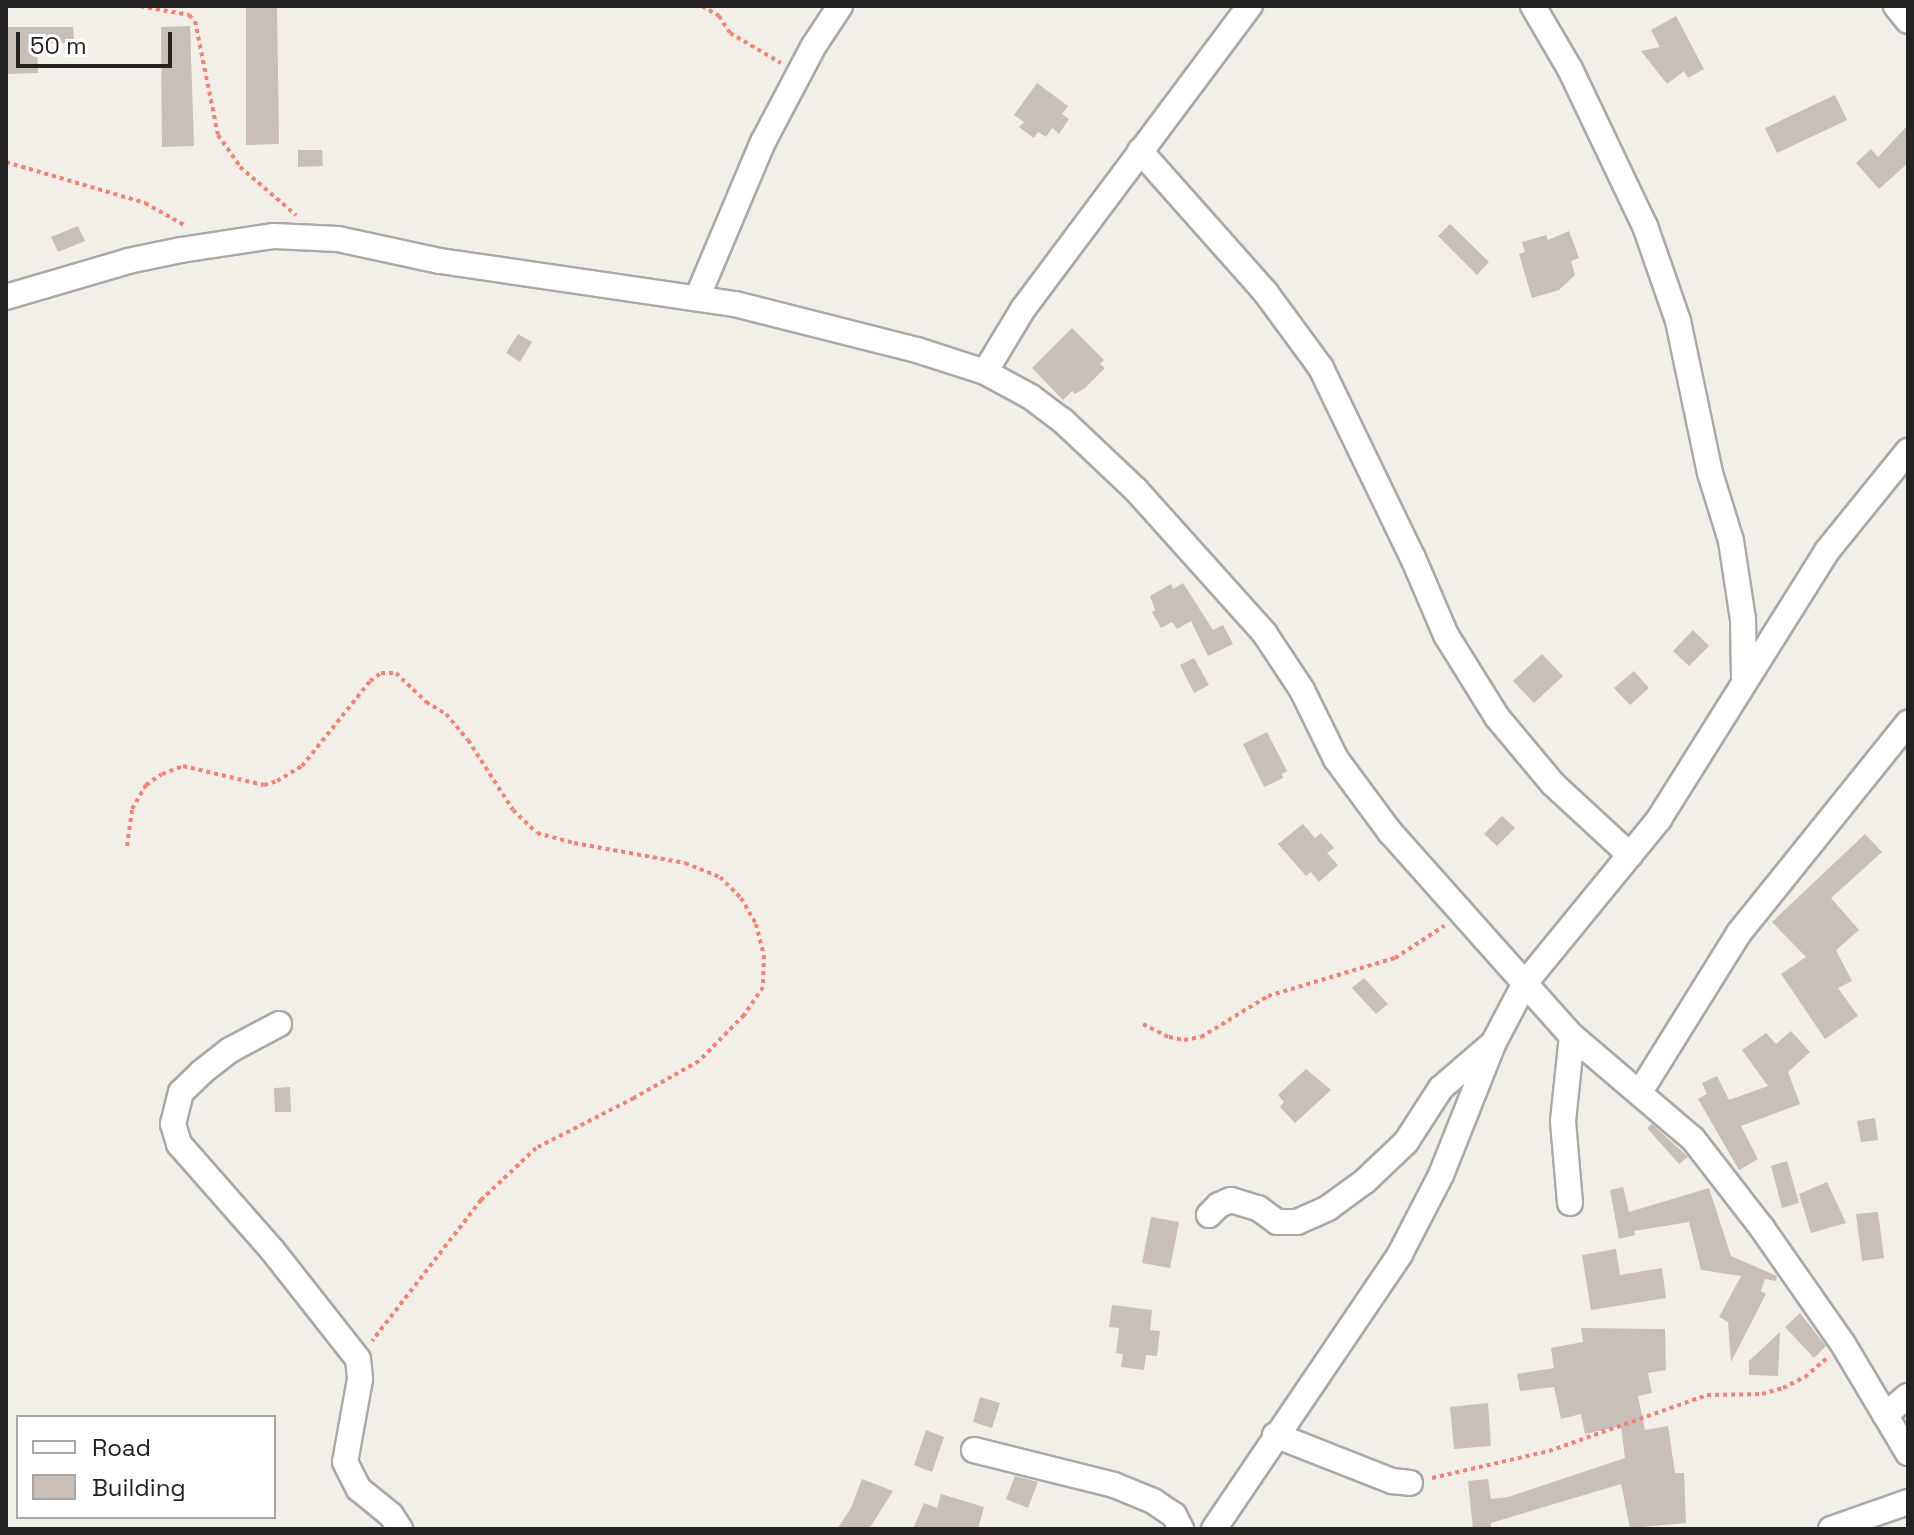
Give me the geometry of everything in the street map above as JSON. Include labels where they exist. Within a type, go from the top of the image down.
[{"type":"street","points":[[697,298],[763,142],[840,6]]},
{"type":"street","points":[[985,372],[1023,309],[1250,6]]},
{"type":"street","points":[[1533,6],[1570,69],[1645,226],[1678,321],[1710,473],[1731,541],[1743,619],[1744,679]]},
{"type":"street","points":[[1896,6],[1908,21]]},
{"type":"street","points":[[1140,151],[1266,293],[1321,368],[1413,558],[1446,635],[1497,717],[1553,784],[1630,855]]},
{"type":"street","points":[[6,297],[128,261],[274,236],[322,237],[440,261],[735,304],[870,338],[985,372],[1031,397],[1062,420],[1136,490],[1265,634],[1302,690],[1336,759],[1390,832],[1462,913],[1572,1036],[1693,1139],[1843,1344],[1908,1453]]},
{"type":"street","points":[[1218,1527],[1275,1435],[1400,1254],[1441,1175],[1494,1042],[1525,983],[1659,819],[1827,551],[1908,451]]},
{"type":"street","points":[[1640,1092],[1739,933],[1908,723]]},
{"type":"street","points":[[279,1024],[230,1050],[202,1072],[181,1092],[173,1124],[179,1144],[273,1251],[358,1359],[360,1379],[345,1462],[359,1489],[391,1515],[400,1529]]},
{"type":"street","points":[[1570,1203],[1563,1121],[1572,1036]]},
{"type":"street","points":[[1209,1215],[1219,1205],[1231,1200],[1258,1208],[1277,1222],[1297,1222],[1328,1208],[1365,1181],[1406,1142],[1441,1088],[1494,1042]]},
{"type":"street","points":[[1885,1415],[1908,1396]]},
{"type":"street","points":[[1275,1435],[1392,1481],[1410,1483]]},
{"type":"street","points":[[974,1450],[1114,1485],[1164,1508],[1174,1515],[1181,1529]]},
{"type":"street","points":[[1831,1529],[1908,1502]]},
{"type":"path","points":[[140,6],[189,15],[195,21],[218,135],[240,167],[322,237]]},
{"type":"path","points":[[702,6],[719,16],[730,33],[756,51],[776,58],[797,78]]},
{"type":"path","points":[[6,162],[145,203],[220,245]]},
{"type":"path","points":[[127,846],[132,809],[146,785],[162,774],[183,766],[264,785],[277,781],[302,766],[370,681],[381,673],[396,673],[426,702],[446,714],[468,740],[513,810],[537,833],[574,843],[685,863],[720,877],[741,898],[756,924],[764,955],[763,987],[744,1015],[699,1061],[536,1148],[481,1200],[358,1359]]},
{"type":"path","points":[[1143,1024],[1169,1037],[1184,1040],[1201,1037],[1268,996],[1395,958],[1462,913]]},
{"type":"path","points":[[1410,1483],[1549,1451],[1707,1395],[1762,1394],[1783,1388],[1805,1377],[1843,1344]]},
{"type":"building","points":[[246,6],[277,6],[279,144],[246,145]]},
{"type":"building","points":[[1676,16],[1704,69],[1688,78],[1684,71],[1667,84],[1641,51],[1660,47],[1651,30]]},
{"type":"building","points":[[190,26],[194,146],[162,147],[161,27]]},
{"type":"building","points":[[6,27],[73,27],[74,43],[37,43],[38,73],[7,74]]},
{"type":"building","points":[[1037,83],[1068,106],[1062,114],[1069,119],[1059,134],[1052,128],[1046,137],[1038,132],[1034,138],[1019,127],[1024,122],[1014,115]]},
{"type":"building","points":[[1835,95],[1847,120],[1777,153],[1765,128]]},
{"type":"building","points":[[1908,125],[1908,163],[1879,189],[1856,163],[1871,149],[1878,157]]},
{"type":"building","points":[[298,150],[322,150],[323,166],[298,167]]},
{"type":"building","points":[[1450,224],[1489,262],[1477,275],[1438,236]]},
{"type":"building","points":[[78,226],[85,241],[58,252],[51,237]]},
{"type":"building","points":[[1569,231],[1579,258],[1571,261],[1575,275],[1559,290],[1532,298],[1519,254],[1525,252],[1522,242],[1546,235],[1548,240]]},
{"type":"building","points":[[1072,328],[1104,360],[1100,364],[1105,368],[1085,388],[1075,394],[1072,391],[1063,400],[1032,368]]},
{"type":"building","points":[[518,334],[532,342],[520,362],[506,353]]},
{"type":"building","points":[[1183,583],[1213,630],[1223,625],[1233,644],[1208,656],[1191,621],[1177,629],[1172,622],[1161,628],[1152,612],[1155,610],[1150,596],[1171,584],[1173,589]]},
{"type":"building","points":[[1693,630],[1709,646],[1689,666],[1673,651]]},
{"type":"building","points":[[1542,654],[1563,676],[1534,703],[1513,681]]},
{"type":"building","points":[[1194,658],[1209,685],[1194,693],[1180,665]]},
{"type":"building","points":[[1634,671],[1649,688],[1630,705],[1614,688]]},
{"type":"building","points":[[1267,732],[1287,771],[1282,774],[1283,778],[1264,787],[1243,744]]},
{"type":"building","points":[[1502,816],[1515,828],[1497,846],[1484,834]]},
{"type":"building","points":[[1303,824],[1315,838],[1321,833],[1334,848],[1327,853],[1338,865],[1319,882],[1311,872],[1306,876],[1278,844]]},
{"type":"building","points":[[1865,834],[1882,852],[1831,898],[1859,930],[1836,950],[1852,981],[1838,988],[1858,1016],[1825,1039],[1781,974],[1806,957],[1772,922]]},
{"type":"building","points":[[1364,978],[1388,1004],[1376,1014],[1352,988]]},
{"type":"building","points":[[1791,1031],[1810,1052],[1788,1072],[1800,1104],[1741,1126],[1758,1159],[1739,1170],[1698,1099],[1707,1094],[1702,1083],[1717,1076],[1729,1100],[1768,1086],[1742,1050],[1766,1033],[1776,1044]]},
{"type":"building","points":[[1306,1069],[1331,1090],[1295,1123],[1280,1107],[1284,1102],[1278,1095]]},
{"type":"building","points":[[290,1087],[291,1112],[275,1112],[274,1088]]},
{"type":"building","points":[[1875,1118],[1878,1140],[1861,1142],[1857,1121]]},
{"type":"building","points":[[1652,1124],[1688,1157],[1679,1164],[1647,1128]]},
{"type":"building","points":[[1787,1161],[1799,1203],[1782,1208],[1771,1166]]},
{"type":"building","points":[[1827,1182],[1846,1223],[1811,1233],[1799,1194]]},
{"type":"building","points":[[1623,1187],[1629,1212],[1709,1188],[1731,1256],[1777,1276],[1776,1281],[1765,1279],[1761,1291],[1766,1294],[1731,1362],[1728,1322],[1719,1317],[1741,1276],[1701,1270],[1689,1222],[1634,1231],[1635,1235],[1619,1239],[1610,1190]]},
{"type":"building","points":[[1878,1212],[1884,1258],[1862,1261],[1856,1214]]},
{"type":"building","points":[[1151,1217],[1179,1222],[1170,1268],[1142,1263]]},
{"type":"building","points":[[1616,1249],[1620,1275],[1662,1268],[1666,1298],[1591,1310],[1582,1255]]},
{"type":"building","points":[[1112,1305],[1152,1310],[1150,1330],[1160,1331],[1157,1356],[1146,1355],[1144,1370],[1121,1367],[1123,1354],[1116,1353],[1119,1328],[1109,1327]]},
{"type":"building","points":[[1800,1313],[1826,1346],[1814,1358],[1785,1327]]},
{"type":"building","points":[[1581,1328],[1665,1329],[1666,1370],[1648,1373],[1652,1393],[1638,1396],[1645,1430],[1668,1426],[1675,1473],[1684,1473],[1686,1523],[1630,1528],[1621,1484],[1491,1523],[1491,1529],[1473,1529],[1468,1481],[1488,1479],[1491,1499],[1508,1497],[1625,1458],[1621,1426],[1585,1434],[1581,1414],[1561,1419],[1554,1387],[1520,1391],[1517,1374],[1554,1368],[1551,1348],[1583,1342]]},
{"type":"building","points":[[1780,1332],[1778,1376],[1749,1375],[1749,1361]]},
{"type":"building","points":[[980,1397],[1000,1403],[992,1428],[973,1422]]},
{"type":"building","points":[[1488,1403],[1491,1446],[1454,1449],[1450,1407]]},
{"type":"building","points":[[926,1430],[944,1437],[932,1472],[914,1465]]},
{"type":"building","points":[[1015,1476],[1038,1482],[1028,1508],[1006,1499]]},
{"type":"building","points":[[862,1479],[893,1491],[869,1529],[837,1529],[851,1508]]},
{"type":"building","points":[[941,1494],[984,1507],[978,1529],[913,1529],[924,1503],[937,1508]]}]
